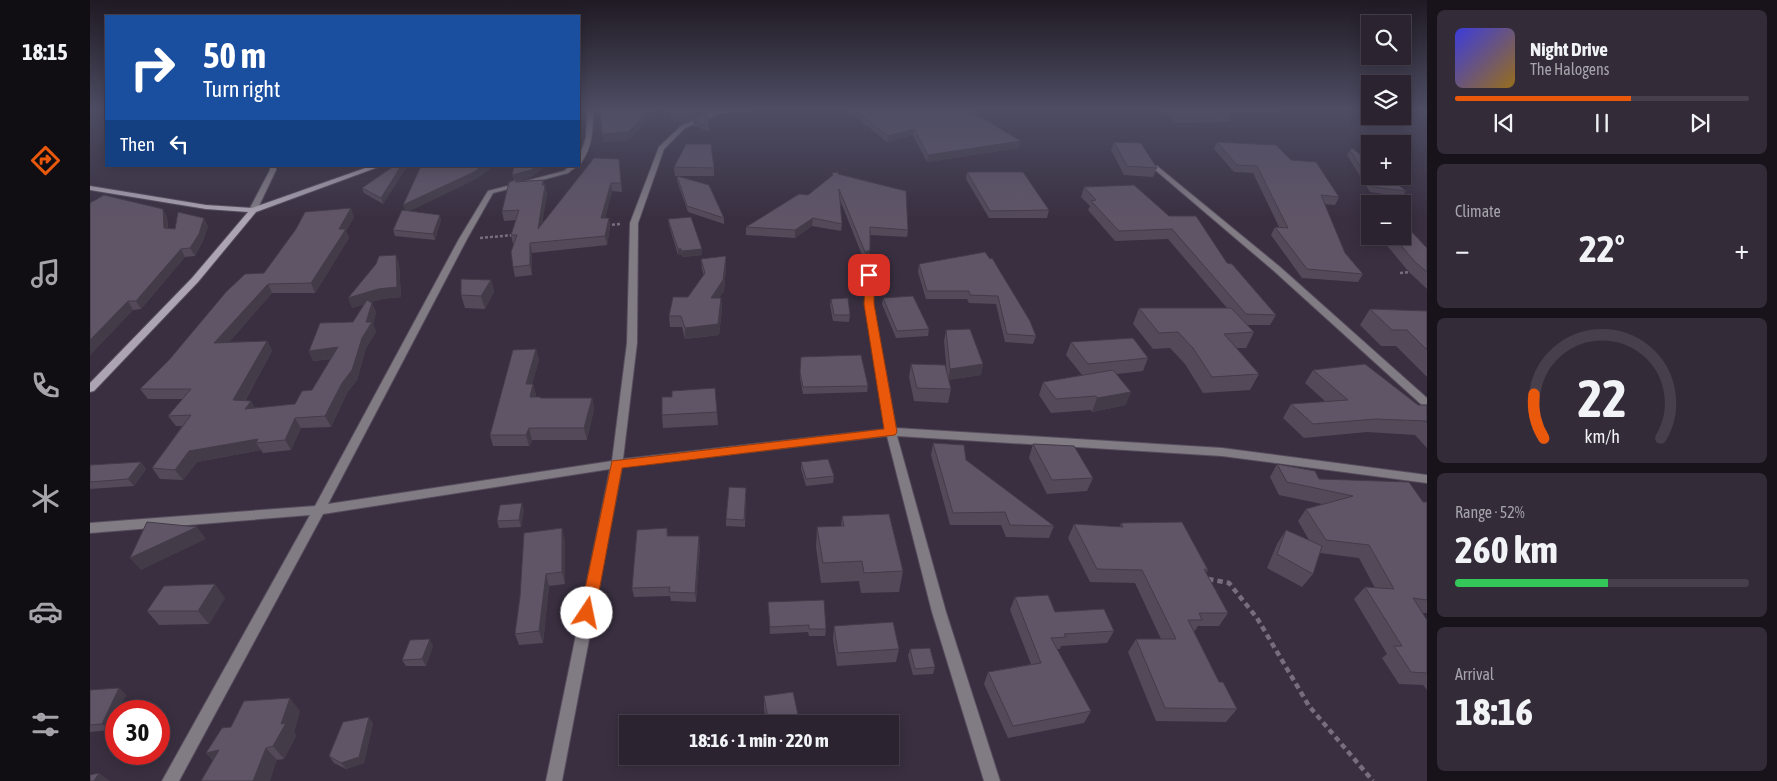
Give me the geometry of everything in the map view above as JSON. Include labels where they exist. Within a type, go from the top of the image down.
[{"type":"street","points":[[580,161],[586,152],[587,145]]},
{"type":"street","points":[[554,781],[617,464],[632,343],[634,222],[665,145]]},
{"type":"street","points":[[90,389],[219,254],[253,210],[273,167]]},
{"type":"street","points":[[90,188],[206,207],[253,210],[375,167]]},
{"type":"street","points":[[170,781],[319,510],[462,239],[490,192],[566,172],[573,167]]},
{"type":"street","points":[[1155,167],[1277,269],[1427,404]]},
{"type":"street","points":[[869,261],[869,304],[891,432],[939,612],[992,781]]},
{"type":"street","points":[[90,528],[319,510],[617,464],[891,432],[1222,452],[1427,479]]},
{"type":"path","points":[[605,226],[634,222]]},
{"type":"path","points":[[462,239],[520,234]]},
{"type":"path","points":[[1400,273],[1418,272]]},
{"type":"path","points":[[1208,579],[1229,584],[1257,618],[1309,706],[1373,781]]},
{"type":"building","points":[[685,145],[711,145],[714,168],[674,167]]},
{"type":"building","points":[[923,145],[991,145],[928,155]]},
{"type":"building","points":[[1116,145],[1143,145],[1157,168],[1127,166]]},
{"type":"building","points":[[1220,145],[1276,145],[1291,160],[1316,162],[1339,197],[1321,195],[1345,253],[1363,274],[1307,269],[1275,227],[1288,228],[1257,166],[1237,165]]},
{"type":"building","points":[[1352,148],[1361,155],[1361,168],[1350,150]]},
{"type":"building","points":[[594,158],[619,159],[621,183],[611,183],[601,218],[609,218],[605,236],[530,243],[530,265],[513,267],[511,252],[517,235],[511,235],[519,210],[502,211],[509,182],[518,179],[515,182],[543,180],[542,185],[545,185],[538,229]]},
{"type":"building","points":[[393,167],[400,167],[381,198],[362,188]]},
{"type":"building","points":[[421,167],[481,167],[474,172],[403,205]]},
{"type":"building","points":[[514,167],[535,167],[531,170],[512,175]]},
{"type":"building","points":[[838,172],[838,174],[906,191],[908,230],[870,227],[870,250],[865,252],[839,189],[842,224],[813,218],[795,230],[746,227],[799,194],[808,195],[833,175],[832,173]]},
{"type":"building","points":[[967,172],[1023,172],[1049,210],[990,211]]},
{"type":"building","points":[[677,176],[709,185],[724,218],[687,206]]},
{"type":"building","points":[[1134,185],[1169,216],[1196,216],[1227,263],[1232,264],[1276,315],[1246,314],[1172,229],[1119,231],[1091,201],[1096,200],[1084,187]]},
{"type":"building","points":[[1372,185],[1398,185],[1406,191],[1373,187]]},
{"type":"building","points":[[104,195],[163,209],[164,228],[175,229],[178,212],[204,218],[199,234],[190,248],[181,249],[136,301],[128,301],[90,340],[90,203]]},
{"type":"building","points":[[351,208],[339,229],[346,229],[311,283],[268,284],[214,343],[267,341],[233,400],[251,401],[245,409],[295,404],[302,391],[312,390],[338,347],[309,351],[320,323],[353,322],[367,300],[372,303],[366,322],[372,322],[362,338],[352,370],[342,383],[325,416],[295,418],[285,440],[256,443],[258,439],[189,451],[175,470],[152,468],[191,415],[168,416],[191,389],[140,389],[169,360],[226,292],[245,274],[264,273],[296,229],[305,212]]},
{"type":"building","points":[[402,210],[440,215],[433,234],[393,230]]},
{"type":"building","points":[[691,217],[702,249],[682,251],[678,249],[668,219]]},
{"type":"building","points":[[1411,231],[1427,248],[1427,272],[1415,262],[1401,245],[1411,245]]},
{"type":"building","points":[[985,252],[990,259],[992,258],[1030,321],[1036,336],[1007,334],[998,296],[970,295],[969,291],[927,291],[919,264]]},
{"type":"building","points":[[396,255],[397,287],[378,289],[348,298],[376,264],[379,256]]},
{"type":"building","points":[[726,256],[723,280],[711,298],[721,298],[718,324],[685,328],[681,316],[669,316],[673,297],[688,297],[705,273],[701,259]]},
{"type":"building","points":[[461,279],[491,280],[481,296],[461,295]]},
{"type":"building","points":[[913,296],[929,329],[897,331],[883,298]]},
{"type":"building","points":[[848,298],[850,315],[834,315],[831,299]]},
{"type":"building","points":[[1139,308],[1231,308],[1254,332],[1224,334],[1259,374],[1212,377],[1193,348],[1178,332],[1159,333]]},
{"type":"building","points":[[1370,309],[1427,311],[1427,350],[1407,330],[1392,330]]},
{"type":"building","points":[[970,329],[983,364],[950,369],[946,330]]},
{"type":"building","points":[[1133,338],[1148,358],[1088,364],[1071,342]]},
{"type":"building","points":[[536,349],[526,384],[533,384],[530,397],[592,398],[584,428],[529,428],[526,435],[490,435],[513,350]]},
{"type":"building","points":[[861,355],[868,386],[803,387],[800,372],[801,357]]},
{"type":"building","points":[[911,364],[945,365],[951,389],[917,388]]},
{"type":"building","points":[[1365,364],[1418,405],[1427,405],[1427,423],[1426,421],[1376,419],[1313,424],[1291,404],[1348,400],[1313,370]]},
{"type":"building","points":[[1113,370],[1131,392],[1097,398],[1096,396],[1056,399],[1043,382]]},
{"type":"building","points":[[715,388],[717,412],[662,415],[662,397],[672,397],[672,391]]},
{"type":"building","points":[[933,443],[964,445],[966,460],[1054,526],[1010,525],[1005,512],[953,513]]},
{"type":"building","points":[[1033,444],[1074,446],[1093,478],[1052,480]]},
{"type":"building","points":[[828,459],[834,476],[806,479],[801,462]]},
{"type":"building","points":[[141,462],[128,479],[90,482],[90,465]]},
{"type":"building","points":[[1277,464],[1315,471],[1319,479],[1409,482],[1423,502],[1427,502],[1427,600],[1413,598],[1427,620],[1427,673],[1411,672],[1394,646],[1402,646],[1365,587],[1394,589],[1369,545],[1326,540],[1306,509],[1353,496],[1287,482]]},
{"type":"building","points":[[729,487],[746,488],[744,520],[726,519]]},
{"type":"building","points":[[522,503],[519,520],[497,521],[500,505]]},
{"type":"building","points":[[889,514],[903,571],[864,573],[862,561],[823,563],[817,527],[844,526],[842,516]]},
{"type":"building","points":[[147,522],[197,527],[130,558]]},
{"type":"building","points":[[1182,522],[1208,570],[1204,569],[1228,613],[1199,613],[1202,620],[1188,620],[1219,682],[1223,682],[1237,709],[1165,708],[1136,639],[1176,639],[1142,570],[1097,569],[1074,524],[1123,527],[1121,523]]},
{"type":"building","points":[[562,528],[562,572],[546,574],[539,631],[515,634],[520,597],[524,533]]},
{"type":"building","points":[[667,528],[667,536],[699,536],[695,593],[669,592],[670,587],[632,588],[637,530]]},
{"type":"building","points":[[1286,530],[1322,546],[1313,574],[1277,554]]},
{"type":"building","points":[[215,584],[198,611],[147,611],[164,586]]},
{"type":"building","points":[[1048,595],[1055,612],[1104,609],[1114,631],[1064,634],[1066,637],[1051,638],[1091,711],[1013,726],[988,672],[1041,663],[1015,597]]},
{"type":"building","points":[[824,600],[826,629],[809,629],[809,625],[770,627],[768,602]]},
{"type":"building","points":[[893,622],[899,649],[838,653],[834,626]]},
{"type":"building","points":[[430,639],[422,659],[402,660],[410,640]]},
{"type":"building","points":[[930,648],[935,667],[915,669],[910,649]]},
{"type":"building","points":[[119,688],[113,700],[105,700],[105,718],[102,724],[90,725],[90,690]]},
{"type":"building","points":[[793,692],[798,715],[767,715],[764,696]]},
{"type":"building","points":[[290,698],[281,724],[286,723],[273,746],[266,748],[253,781],[201,781],[219,750],[206,753],[222,728],[231,727],[244,701]]},
{"type":"building","points":[[369,717],[359,757],[341,763],[329,756],[343,722]]},
{"type":"building","points":[[99,773],[94,781],[90,781],[90,775]]},
{"type":"route","points":[[587,613],[617,464],[891,432],[869,304],[869,275]]}]
